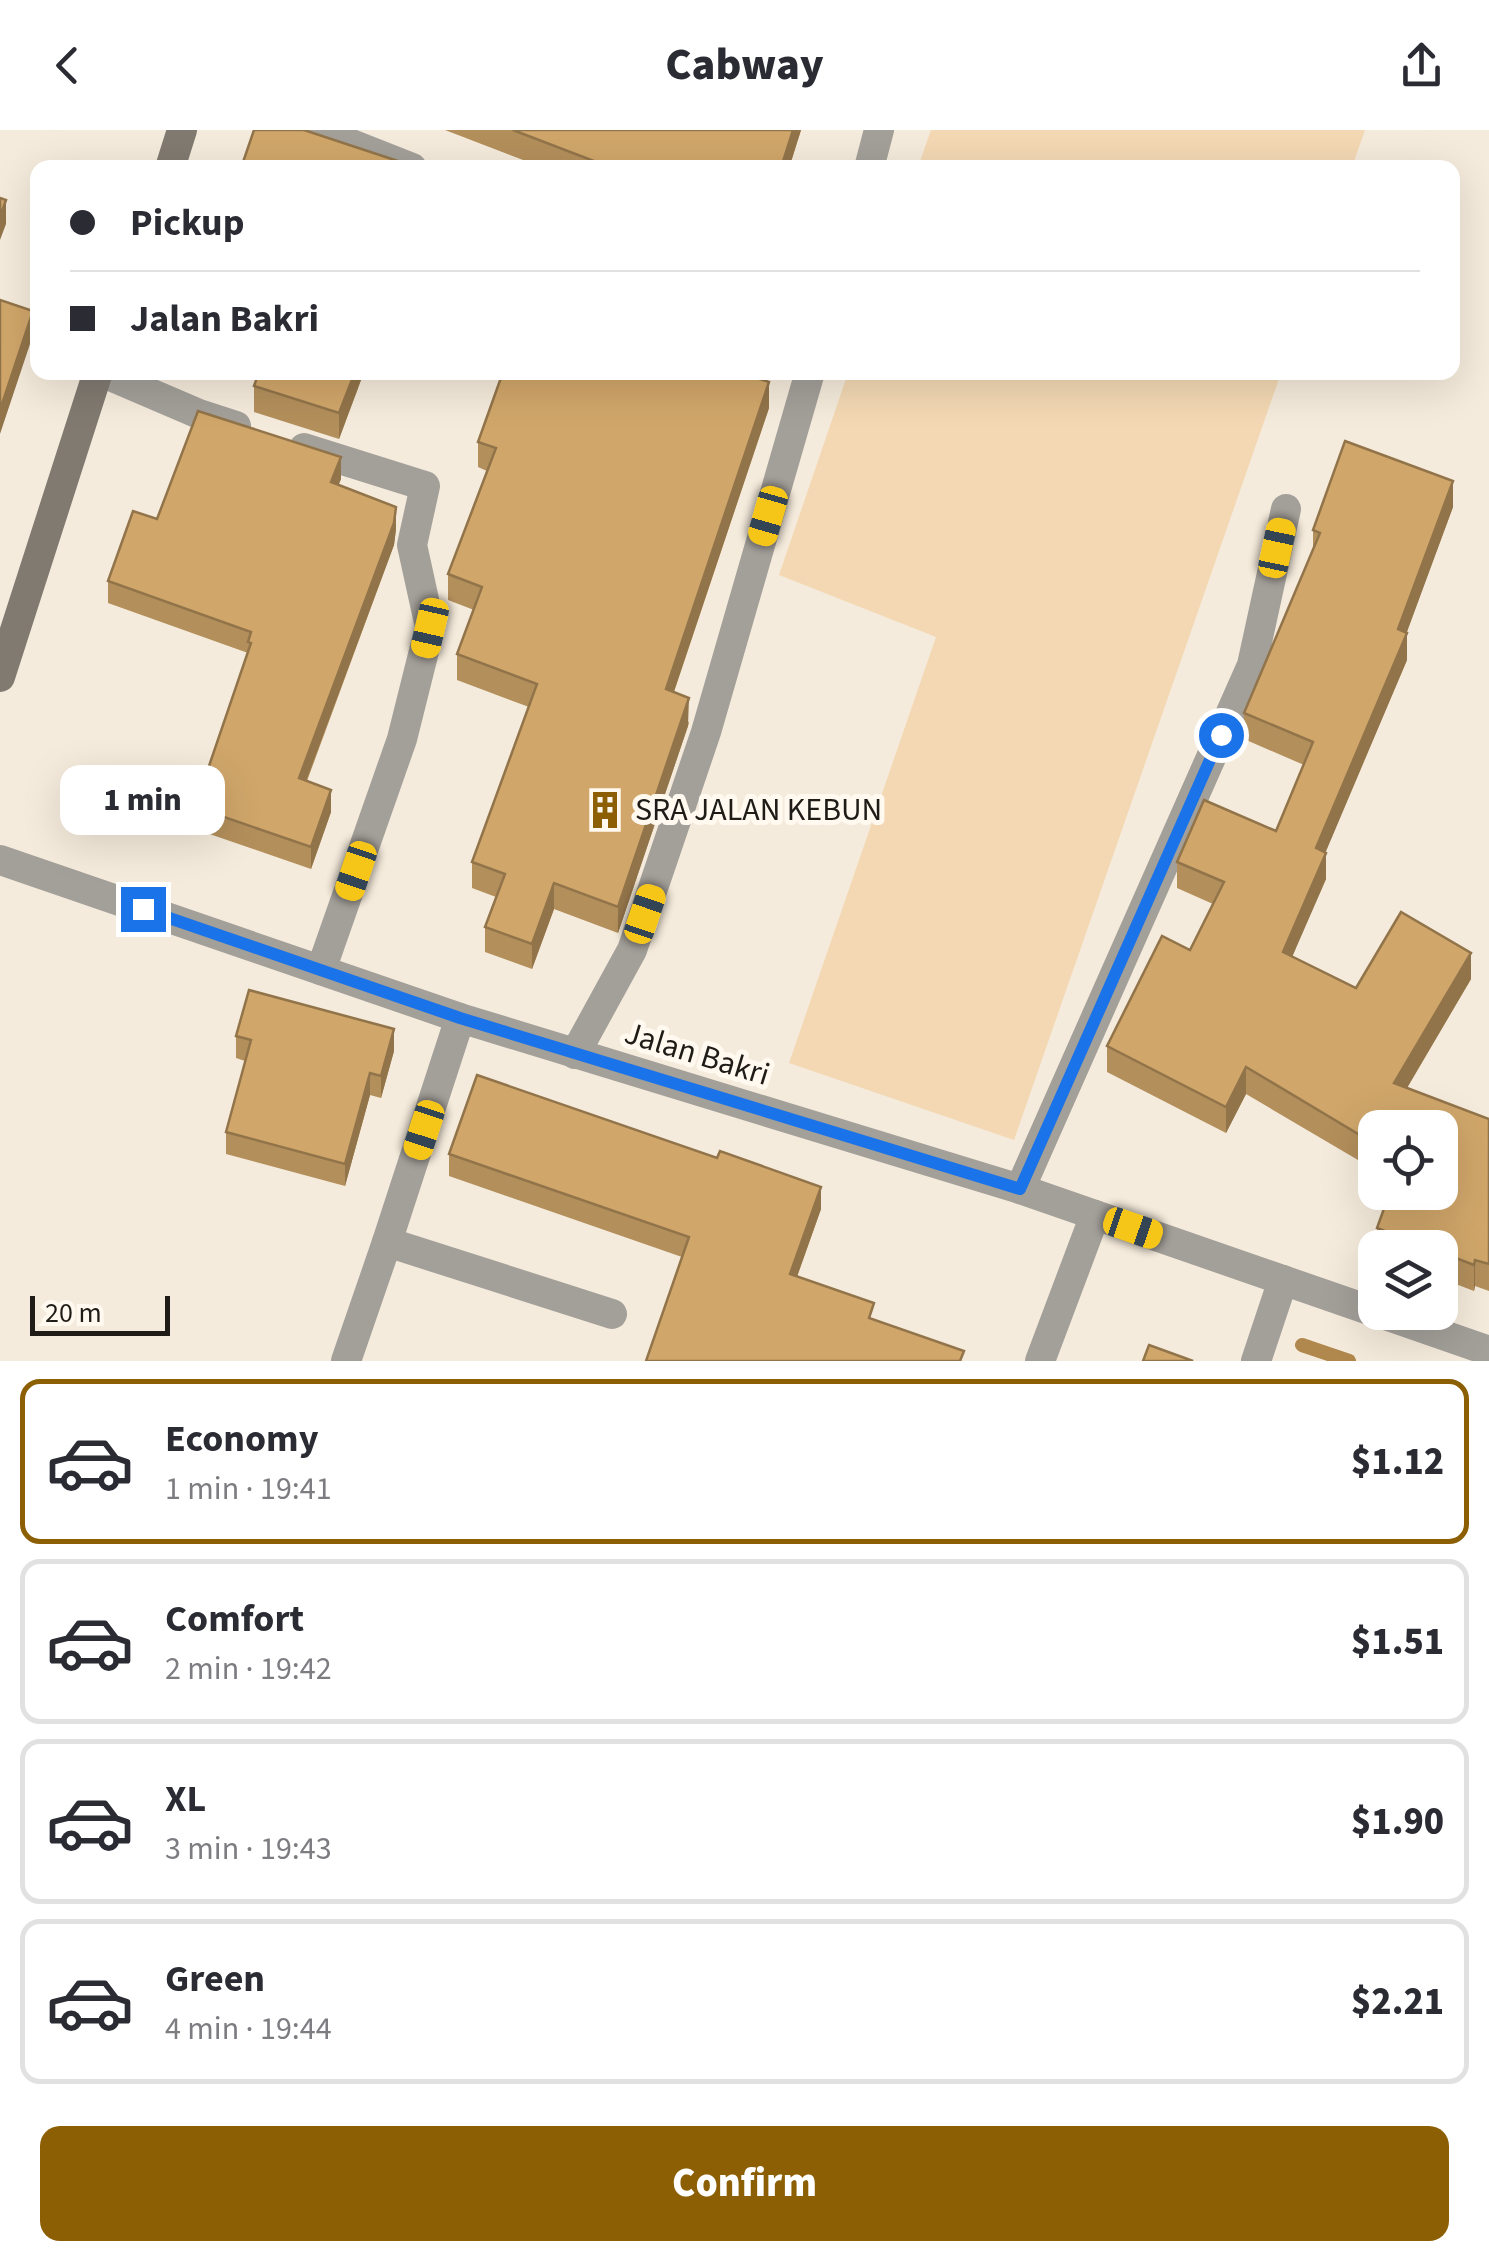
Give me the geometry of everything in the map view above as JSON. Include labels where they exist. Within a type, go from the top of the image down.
[{"type":"street","points":[[173,160],[182,130]]},
{"type":"street","points":[[316,130],[392,160]]},
{"type":"street","points":[[871,160],[880,130]]},
{"type":"street","points":[[0,677],[97,380]]},
{"type":"street","points":[[119,380],[199,414],[426,486],[412,545],[430,628],[402,739],[321,970]]},
{"type":"street","points":[[575,1054],[632,950],[706,732],[808,380]]},
{"type":"street","points":[[1020,1189],[1252,665],[1286,509]]},
{"type":"street","name":"Jalan Bakri","points":[[0,860],[460,1018],[1020,1189],[1358,1306]]},
{"type":"street","points":[[346,1361],[460,1018]]},
{"type":"street","points":[[1040,1361],[1096,1215]]},
{"type":"street","points":[[387,1242],[612,1314]]},
{"type":"street","points":[[1256,1361],[1283,1280]]},
{"type":"street","name":"Jalan Bakri","points":[[1430,1330],[1489,1350]]},
{"type":"shaded area","points":[[931,130],[1365,130],[1354,160],[920,160]]},
{"type":"shaded area","points":[[846,380],[1279,380],[1014,1140],[789,1063],[936,637],[779,575]]},
{"type":"building","points":[[254,130],[304,130],[395,160],[244,160]]},
{"type":"building","points":[[513,130],[793,130],[784,160],[591,160]]},
{"type":"building","points":[[0,300],[30,310],[30,320],[0,410]]},
{"type":"building","points":[[256,380],[352,380],[339,413],[254,386]]},
{"type":"building","points":[[500,380],[769,382],[666,689],[689,698],[618,907],[554,883],[532,944],[485,927],[505,874],[472,862],[537,684],[457,654],[482,587],[448,574],[496,448],[478,442]]},
{"type":"building","points":[[198,411],[341,457],[331,482],[396,507],[394,523],[299,778],[331,790],[311,847],[195,807],[251,643],[251,632],[108,581],[133,511],[157,519]]},
{"type":"building","points":[[1345,441],[1453,481],[1398,629],[1407,633],[1316,848],[1326,853],[1283,952],[1356,988],[1401,912],[1471,953],[1394,1083],[1489,1119],[1489,1264],[1475,1260],[1474,1265],[1458,1259],[1458,1230],[1377,1228],[1384,1210],[1458,1210],[1458,1110],[1358,1110],[1358,1134],[1246,1067],[1226,1107],[1107,1046],[1162,936],[1190,950],[1224,882],[1177,862],[1204,800],[1276,831],[1313,742],[1244,713],[1320,533],[1313,530]]},
{"type":"building","points":[[249,990],[394,1029],[381,1076],[370,1073],[345,1164],[226,1132],[251,1040],[236,1036]]},
{"type":"building","points":[[477,1075],[717,1158],[720,1151],[821,1187],[790,1274],[874,1303],[869,1318],[964,1351],[960,1361],[646,1361],[689,1237],[449,1154]]},
{"type":"building","points":[[1149,1345],[1193,1361],[1143,1361]]},
{"type":"waterway","points":[[1302,1345],[1349,1361]]},
{"type":"place","name":"SRA JALAN KEBUN","points":[[605,810]]},
{"type":"route","points":[[143,909],[460,1018],[1020,1189],[1221,735]]}]
